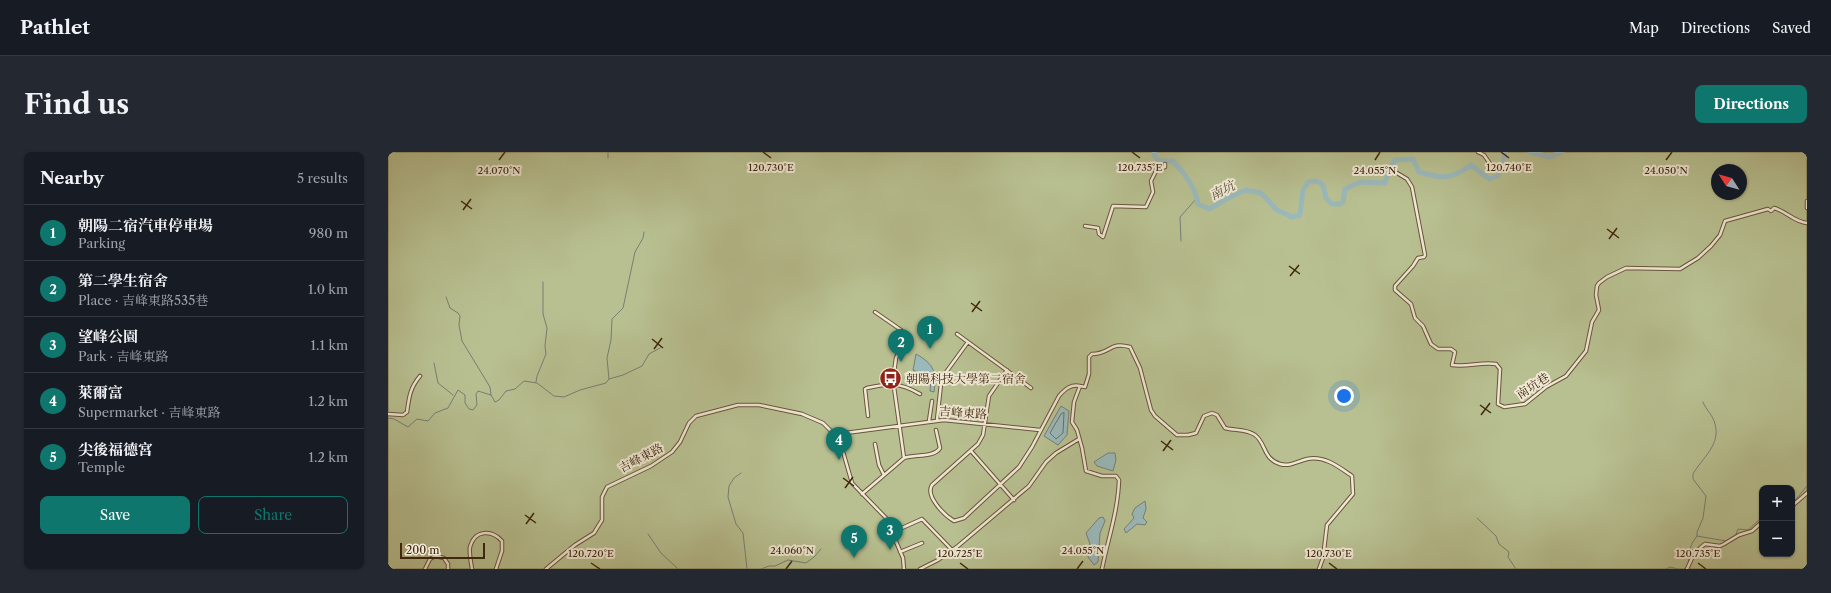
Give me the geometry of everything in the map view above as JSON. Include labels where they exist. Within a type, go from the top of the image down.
[{"type":"street","points":[[1478,152],[1484,155],[1493,168]]},
{"type":"street","points":[[1085,226],[1098,228],[1099,234],[1103,237],[1113,206],[1146,207],[1153,192],[1151,180],[1157,169],[1165,167],[1165,164]]},
{"type":"street","name":"南坑巷","points":[[1397,173],[1410,182],[1414,205],[1418,214],[1425,254],[1424,257],[1418,258],[1413,266],[1395,286],[1395,290],[1412,304],[1415,318],[1423,326],[1431,344],[1438,349],[1451,349],[1455,352],[1452,365],[1462,366],[1483,362],[1496,364],[1500,369],[1498,404],[1504,408],[1525,404],[1546,388],[1566,376],[1570,368],[1577,363],[1586,350],[1592,322],[1599,310],[1596,295],[1597,286],[1607,277],[1626,268],[1680,269],[1698,258],[1711,246],[1720,235],[1725,222],[1768,209],[1771,211],[1774,208],[1780,210],[1794,219],[1807,223]]},
{"type":"street","points":[[1807,201],[1807,208]]},
{"type":"street","points":[[875,312],[901,330],[904,335],[904,341],[896,358],[893,383],[904,458]]},
{"type":"street","points":[[957,334],[1031,388]]},
{"type":"street","points":[[937,420],[941,384],[944,375],[968,342]]},
{"type":"street","points":[[1007,370],[989,396],[981,440],[930,488],[931,496],[954,521],[964,518],[1019,467],[1032,447],[1059,396],[1065,390],[1074,385],[1085,387],[1089,374],[1089,357],[1092,354],[1100,354],[1112,346],[1119,344],[1130,347],[1140,368],[1151,410],[1174,433],[1188,435],[1196,433],[1204,416],[1212,413],[1217,415],[1225,428],[1238,428],[1256,436],[1266,454],[1279,463],[1287,465],[1308,458],[1317,458],[1329,461],[1352,476],[1353,494],[1326,525],[1323,558],[1319,569]]},
{"type":"street","points":[[388,414],[403,415],[407,412],[409,394],[413,385],[420,376]]},
{"type":"street","points":[[868,416],[865,389],[893,383],[902,384],[920,394]]},
{"type":"street","points":[[1080,386],[1074,402],[1072,418],[1079,439],[1086,472],[1102,476],[1116,476],[1120,480],[1114,523],[1108,540],[1102,569]]},
{"type":"street","points":[[929,420],[932,401]]},
{"type":"street","name":"吉峰東路","points":[[546,569],[575,545],[594,533],[602,520],[602,493],[607,487],[651,466],[672,452],[680,442],[689,423],[696,416],[738,405],[759,405],[802,414],[823,423],[832,432],[838,434],[929,420],[1040,430]]},
{"type":"street","points":[[862,494],[904,458],[912,455],[934,454],[938,451],[940,448],[936,430]]},
{"type":"street","points":[[838,434],[852,483],[886,518],[893,532],[904,569]]},
{"type":"street","points":[[920,569],[938,560],[952,550],[1014,500],[1029,486],[1051,458],[1079,439]]},
{"type":"street","points":[[875,444],[879,465],[884,475]]},
{"type":"street","points":[[971,451],[1014,500]]},
{"type":"street","points":[[1795,503],[1807,493]]},
{"type":"street","points":[[893,532],[922,519],[952,550]]},
{"type":"street","points":[[1687,569],[1693,556],[1705,544],[1720,546],[1729,542],[1736,536],[1747,533],[1759,524]]},
{"type":"street","points":[[472,569],[470,555],[471,544],[478,536],[489,532],[499,537],[503,546],[496,569]]},
{"type":"street","points":[[900,552],[922,543]]},
{"type":"street","points":[[425,569],[430,559],[435,556],[444,558],[448,564],[448,569]]},
{"type":"green space","points":[[388,152],[1807,152],[1807,569],[388,569]]},
{"type":"water","points":[[916,354],[927,361],[933,369],[935,379],[934,392],[930,391],[931,379],[913,370]]},
{"type":"water","points":[[1061,406],[1069,411],[1067,435],[1058,445],[1044,436]]},
{"type":"water","points":[[1108,453],[1115,453],[1116,460],[1113,471],[1097,466],[1094,462]]},
{"type":"water","points":[[1145,501],[1146,509],[1143,518],[1147,522],[1145,525],[1137,524],[1126,533],[1124,529],[1134,518],[1132,514],[1135,508]]},
{"type":"water","points":[[1103,517],[1105,521],[1100,533],[1098,562],[1094,565],[1088,557],[1090,544],[1086,533],[1099,518]]},
{"type":"waterway","points":[[608,152],[608,158]]},
{"type":"waterway","name":"南坑","points":[[1154,152],[1155,157],[1161,161],[1173,161],[1192,186],[1198,204],[1209,209],[1246,190],[1261,193],[1277,210],[1292,217],[1300,215],[1303,190],[1308,182],[1317,181],[1323,185],[1326,198],[1332,204],[1339,204],[1343,202],[1345,189],[1360,182],[1385,183],[1395,160],[1413,159],[1419,172],[1440,177],[1452,176],[1471,165],[1489,179],[1498,176],[1503,165],[1505,152]]},
{"type":"waterway","name":"南坑","points":[[1530,152],[1550,157],[1562,152]]},
{"type":"waterway","points":[[1181,241],[1180,217],[1197,198]]},
{"type":"waterway","points":[[388,418],[394,419],[408,427],[417,419],[428,421],[435,413],[448,408],[458,390],[465,395],[465,403],[469,409],[473,410],[477,405],[476,394],[478,391],[491,395],[495,402],[499,400],[506,391],[515,389],[524,381],[537,383],[554,396],[564,397],[580,390],[606,383],[609,379],[607,358],[611,340],[612,319],[623,308],[635,252],[643,238],[644,232]]},
{"type":"waterway","points":[[536,382],[546,354],[545,346],[547,328],[543,314],[543,282]]},
{"type":"waterway","points":[[446,297],[450,308],[460,316],[459,325],[462,341],[490,387],[491,395]]},
{"type":"waterway","points":[[609,379],[623,375],[642,366],[649,354],[660,348]]},
{"type":"waterway","points":[[434,363],[438,383],[453,395]]},
{"type":"waterway","points":[[1697,536],[1697,532],[1703,518],[1706,496],[1693,479],[1693,474],[1710,451],[1716,432],[1714,421],[1703,402]]},
{"type":"waterway","points":[[741,473],[734,478],[729,486],[728,497],[736,524],[743,533],[747,569]]},
{"type":"waterway","points":[[1795,500],[1807,486]]},
{"type":"waterway","points":[[1477,518],[1496,536],[1499,544],[1509,552],[1508,557],[1516,569]]},
{"type":"waterway","points":[[1735,537],[1738,529],[1748,530],[1759,520]]},
{"type":"waterway","points":[[648,534],[661,553],[678,569]]},
{"type":"waterway","points":[[1684,569],[1687,567],[1690,548],[1697,536],[1726,541]]},
{"type":"waterway","points":[[761,569],[769,566],[775,566],[788,560],[806,563],[821,549]]},
{"type":"waterway","points":[[1666,569],[1670,567],[1678,569]]},
{"type":"place","name":"朝陽二宿汽車停車場","points":[[930,349]]},
{"type":"place","name":"第二學生宿舍","points":[[901,362]]},
{"type":"place","name":"朝陽科技大學第二宿舍","points":[[890,379]]},
{"type":"place","name":"萊爾富","points":[[839,460]]},
{"type":"place","name":"望峰公園","points":[[890,550]]},
{"type":"place","name":"尖後福德宮","points":[[854,558]]}]
